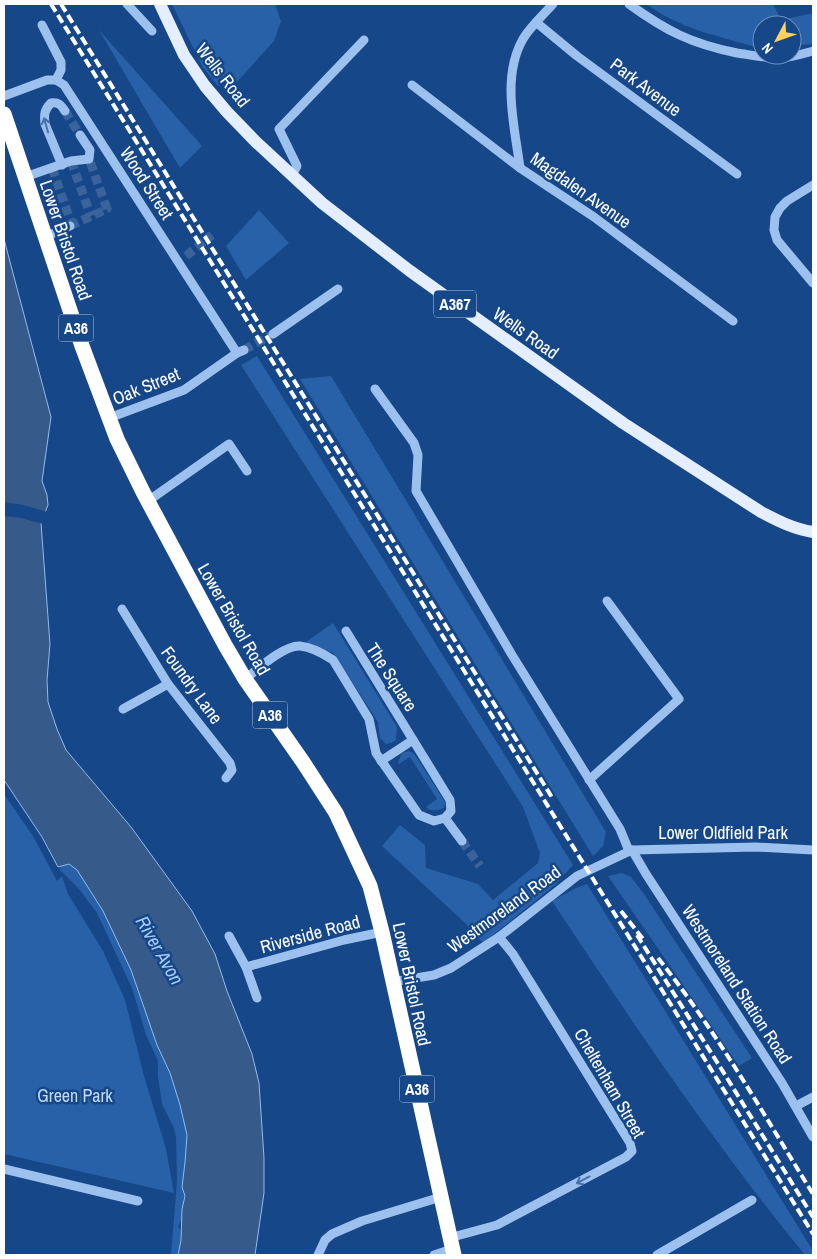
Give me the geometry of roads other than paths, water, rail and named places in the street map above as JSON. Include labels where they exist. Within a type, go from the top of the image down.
[{"type":"highway","name":"Lower Bristol Road","points":[[4,114],[109,418],[148,501],[202,605],[245,679],[336,813],[370,886],[382,932],[452,1247]]},
{"type":"main road","name":"Wells Road","points":[[160,4],[184,55],[205,86],[233,118],[322,203],[410,272],[623,423],[761,512],[782,523],[803,531],[813,532]]},
{"type":"street","points":[[127,4],[152,31]]},
{"type":"street","points":[[520,168],[511,81],[516,56],[524,38],[554,4]]},
{"type":"street","points":[[629,4],[654,22],[687,39],[719,49],[759,57],[781,58],[813,51]]},
{"type":"street","name":"Park Avenue","points":[[537,23],[577,56],[737,174]]},
{"type":"street","points":[[4,96],[47,80],[56,80],[61,70],[61,62],[42,25]]},
{"type":"street","points":[[292,175],[297,166],[279,129],[364,40]]},
{"type":"street","name":"Wood Street","points":[[56,80],[64,85],[178,262],[240,352]]},
{"type":"street","name":"Magdalen Avenue","points":[[412,85],[520,168],[594,217],[733,321]]},
{"type":"street","points":[[62,165],[45,124],[44,112],[51,103],[61,105],[65,111]]},
{"type":"street","points":[[25,177],[71,161],[89,159],[90,150],[80,135]]},
{"type":"street","points":[[813,185],[787,201],[780,208],[775,217],[774,230],[777,240],[813,283]]},
{"type":"street","points":[[45,237],[70,226]]},
{"type":"street","points":[[178,262],[186,256]]},
{"type":"street","points":[[273,334],[338,290]]},
{"type":"street","name":"Oak Street","points":[[109,418],[184,390],[240,352]]},
{"type":"street","name":"Westmoreland Station Road","points":[[375,389],[414,443],[418,455],[416,490],[512,655],[620,829],[630,851],[796,1106],[813,1137]]},
{"type":"street","points":[[148,501],[229,444],[247,471]]},
{"type":"street","points":[[590,780],[679,699],[607,601]]},
{"type":"street","name":"Foundry Lane","points":[[122,610],[168,684],[230,763],[232,770],[226,778]]},
{"type":"street","name":"The Square","points":[[346,631],[450,800],[451,811],[445,818]]},
{"type":"street","points":[[245,679],[290,647],[300,646],[323,654],[332,660],[366,711],[376,753],[419,815],[434,821],[445,818],[462,841]]},
{"type":"street","points":[[123,709],[168,684]]},
{"type":"street","name":"The Square","points":[[381,761],[413,740]]},
{"type":"street","name":"Lower Oldfield Park","points":[[630,851],[756,847],[813,850]]},
{"type":"street","name":"Westmoreland Road","points":[[392,982],[434,975],[452,968],[499,937],[577,876],[630,851]]},
{"type":"street","name":"Riverside Road","points":[[246,967],[344,940],[382,932]]},
{"type":"street","name":"Riverside Road","points":[[229,936],[246,967],[257,998]]},
{"type":"street","name":"Cheltenham Street","points":[[434,1255],[497,1225],[626,1157],[632,1151],[630,1143],[513,954],[499,937]]},
{"type":"street","points":[[796,1106],[813,1097]]},
{"type":"street","points":[[4,1169],[138,1201]]},
{"type":"street","points":[[318,1255],[325,1240],[332,1234],[362,1221],[441,1197]]},
{"type":"street","points":[[658,1255],[752,1200]]},
{"type":"water","name":"River Avon","points":[[4,239],[51,417],[42,481],[48,505],[41,523],[50,644],[47,680],[48,702],[66,750],[131,827],[192,911],[215,954],[227,991],[252,1054],[259,1083],[264,1158],[264,1193],[255,1255],[178,1255],[185,1196],[182,1187],[187,1135],[170,1073],[157,1045],[131,970],[103,911],[77,870],[69,864],[58,867],[42,837],[4,780]]},
{"type":"tunnel","points":[[65,111],[80,135]]},
{"type":"tunnel","points":[[70,226],[107,209],[89,159]]},
{"type":"tunnel","points":[[71,161],[91,216]]},
{"type":"tunnel","points":[[52,168],[72,225]]},
{"type":"tunnel","points":[[186,256],[212,235]]},
{"type":"tunnel","points":[[244,350],[273,334]]},
{"type":"tunnel","points":[[462,841],[480,866]]},
{"type":"railway","points":[[51,4],[813,1234]]},
{"type":"railway","points":[[61,4],[553,799]]},
{"type":"railway","points":[[621,911],[643,939]]},
{"type":"railway","points":[[637,935],[813,1217]]},
{"type":"railway","points":[[658,958],[720,1044],[813,1194]]},
{"type":"park label","name":"Green Park","points":[[75,1095]]}]
